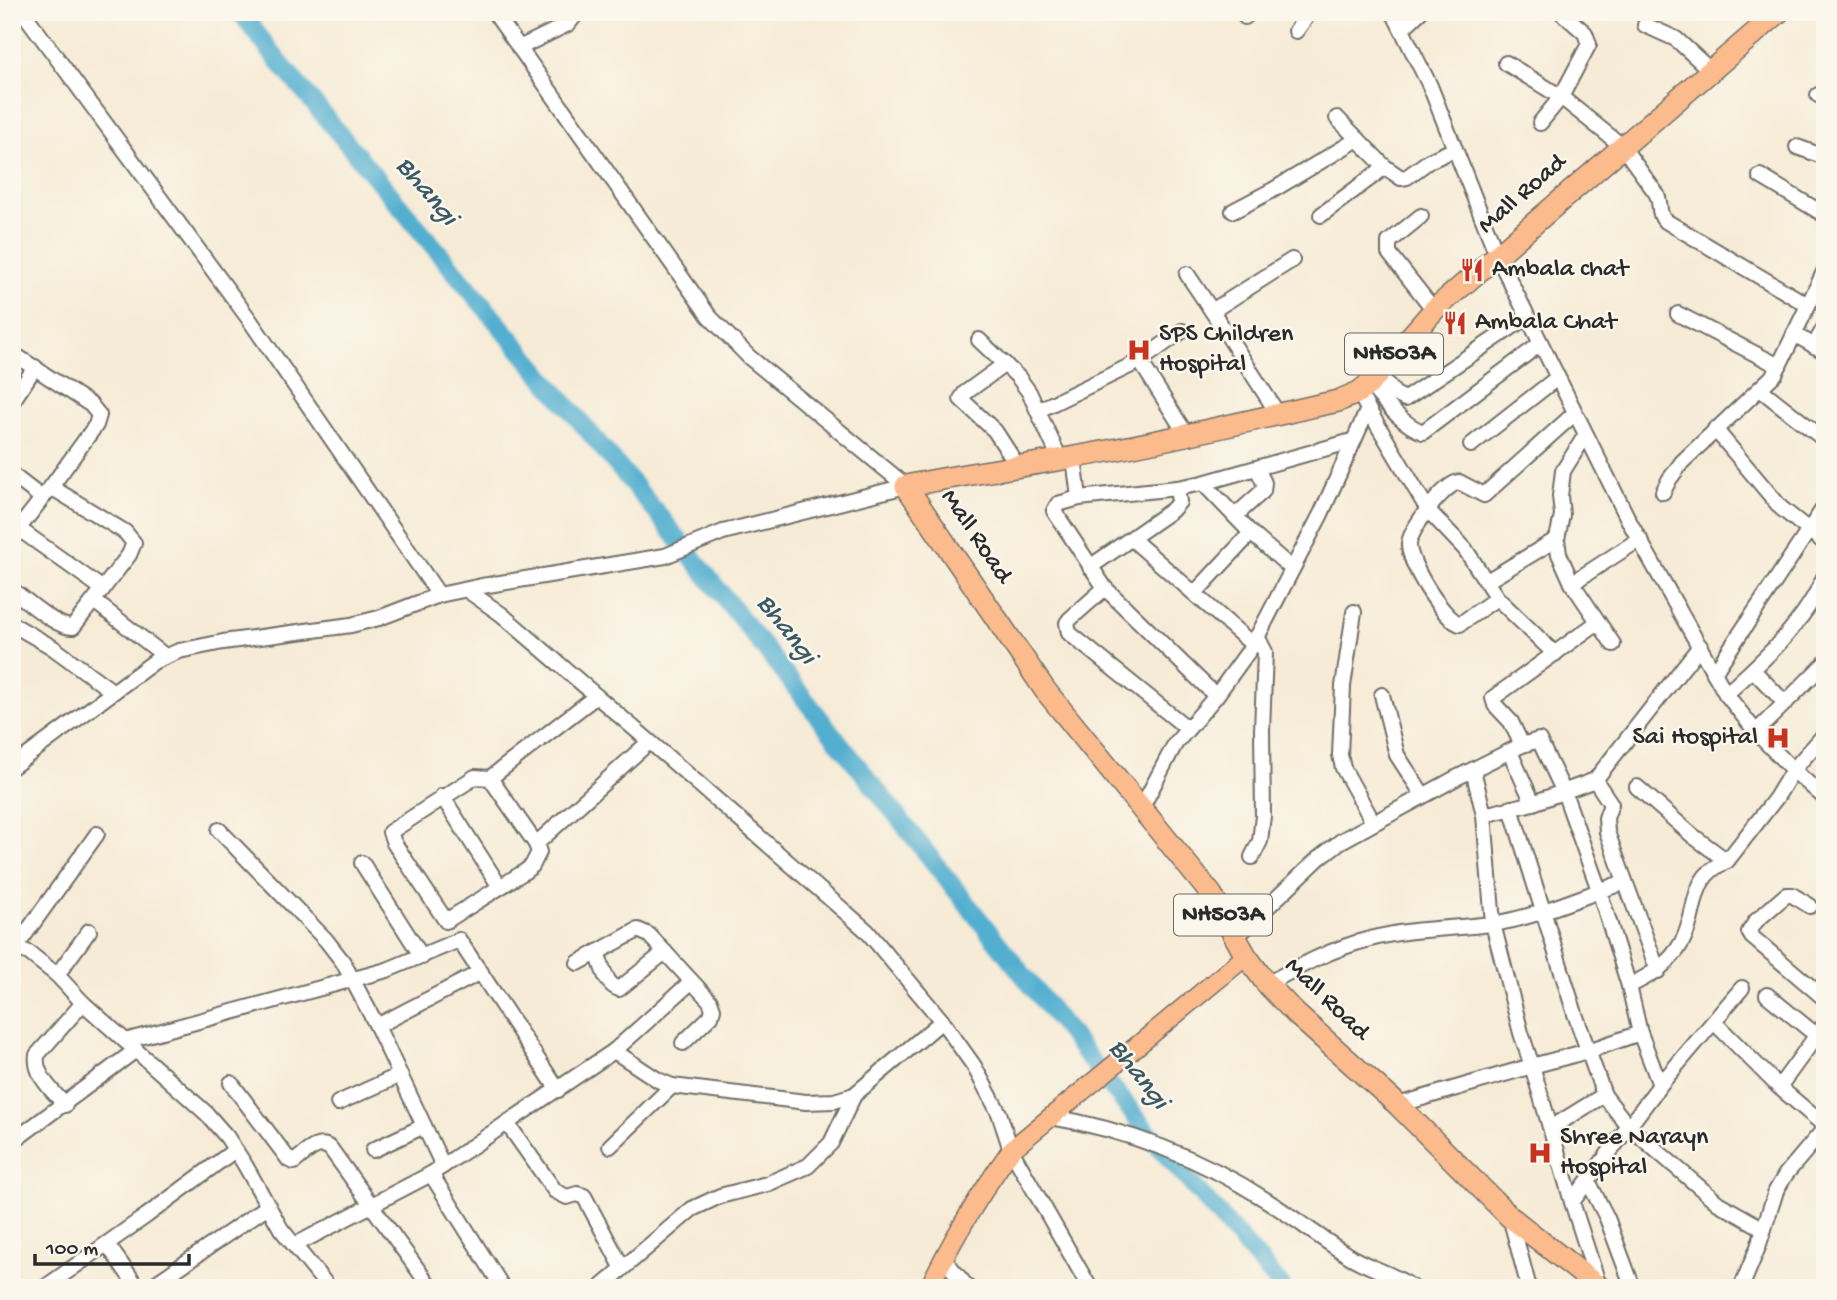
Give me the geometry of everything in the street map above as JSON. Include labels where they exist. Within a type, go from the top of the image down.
[{"type":"highway","name":"Mall Road","points":[[1600,1288],[1510,1217],[1398,1105],[1297,1015],[1267,984],[1241,947],[1211,894],[1045,690],[906,486],[1186,434],[1338,401],[1368,389],[1434,310],[1779,12]]},
{"type":"main road","points":[[929,1288],[943,1258],[986,1185],[1011,1150],[1214,982],[1241,947]]},
{"type":"street","points":[[495,12],[709,316],[749,357],[906,486]]},
{"type":"street","points":[[519,48],[568,24],[578,12]]},
{"type":"street","points":[[1296,31],[1310,12]]},
{"type":"street","points":[[1393,12],[1430,86],[1497,255],[1585,436],[1640,539],[1726,694],[1756,732],[1793,771],[1825,798]]},
{"type":"street","points":[[1402,28],[1420,12]]},
{"type":"street","points":[[1540,123],[1561,97],[1589,44],[1585,33],[1561,12]]},
{"type":"street","points":[[25,15],[249,319],[439,595]]},
{"type":"street","points":[[1645,25],[1676,39],[1711,71]]},
{"type":"street","points":[[1506,63],[1561,97],[1622,146],[1659,197],[1660,214],[1664,220],[1806,304]]},
{"type":"street","points":[[1337,118],[1385,167],[1401,177],[1407,177],[1429,161],[1455,149]]},
{"type":"street","points":[[1233,211],[1358,139]]},
{"type":"street","points":[[1797,147],[1825,157]]},
{"type":"street","points":[[1321,215],[1385,167]]},
{"type":"street","points":[[1760,176],[1825,215]]},
{"type":"street","points":[[1421,216],[1389,242],[1389,253],[1434,310]]},
{"type":"street","points":[[1212,311],[1292,260]]},
{"type":"street","points":[[1663,492],[1675,469],[1715,429],[1769,382],[1825,270]]},
{"type":"street","points":[[1187,274],[1278,414]]},
{"type":"street","points":[[1678,314],[1779,366]]},
{"type":"street","points":[[1368,389],[1395,394],[1405,400],[1527,317]]},
{"type":"street","points":[[1794,334],[1819,349],[1825,326]]},
{"type":"street","points":[[1039,410],[1140,361],[1182,331]]},
{"type":"street","points":[[979,340],[1005,364],[1029,392],[1067,458],[1079,498]]},
{"type":"street","points":[[1368,389],[1423,432],[1540,344]]},
{"type":"street","points":[[12,353],[91,405],[99,415],[96,425],[16,533],[99,595],[165,656]]},
{"type":"street","points":[[1140,361],[1186,434]]},
{"type":"street","points":[[1005,364],[965,393],[961,399],[995,430],[1017,465]]},
{"type":"street","points":[[12,402],[35,367]]},
{"type":"street","points":[[1471,445],[1557,378]]},
{"type":"street","points":[[1142,807],[1175,744],[1216,696],[1255,641],[1321,514],[1352,441],[1368,389]]},
{"type":"street","points":[[1368,389],[1427,510],[1465,549],[1497,598],[1555,654]]},
{"type":"street","points":[[1760,389],[1825,440]]},
{"type":"street","points":[[1497,598],[1465,623],[1457,624],[1447,616],[1427,587],[1410,550],[1411,536],[1427,510],[1449,485],[1454,482],[1469,486],[1481,496],[1488,493],[1574,414]]},
{"type":"street","points":[[1715,429],[1781,508],[1825,543]]},
{"type":"street","points":[[1585,436],[1563,471],[1560,496],[1562,515],[1557,539],[1559,554],[1572,583],[1613,644]]},
{"type":"street","points":[[1216,696],[1105,588],[1054,511],[1058,504],[1079,498],[1203,483],[1352,441]]},
{"type":"street","points":[[1235,516],[1263,491],[1264,483],[1257,468]]},
{"type":"street","points":[[12,475],[125,531],[134,543],[129,555],[75,625],[68,627],[57,622],[12,590]]},
{"type":"street","points":[[1203,483],[1251,533],[1291,568]]},
{"type":"street","points":[[12,767],[112,691],[165,656],[223,642],[351,625],[379,618],[439,595],[626,564],[679,551],[774,518],[906,486]]},
{"type":"street","points":[[1090,567],[1177,505],[1177,488]]},
{"type":"street","points":[[1714,673],[1825,506]]},
{"type":"street","points":[[1195,593],[1251,533]]},
{"type":"street","points":[[1132,539],[1265,652],[1263,816],[1259,841],[1252,857]]},
{"type":"street","points":[[1487,581],[1557,539]]},
{"type":"street","points":[[1572,583],[1640,539]]},
{"type":"street","points":[[1726,694],[1753,670],[1807,609],[1825,575]]},
{"type":"street","points":[[1105,588],[1070,619],[1067,623],[1069,632],[1187,727]]},
{"type":"street","points":[[467,590],[500,614],[867,930],[942,1021],[974,1066],[999,1113],[1011,1150],[1090,1288]]},
{"type":"street","points":[[1354,612],[1343,686],[1340,755],[1343,768],[1373,822]]},
{"type":"street","points":[[1534,803],[1516,749],[1511,722],[1495,705],[1493,698],[1598,622]]},
{"type":"street","points":[[12,624],[52,647],[112,691]]},
{"type":"street","points":[[1484,815],[1534,803],[1595,780],[1700,646]]},
{"type":"street","points":[[1756,732],[1825,663]]},
{"type":"street","points":[[1753,670],[1785,703]]},
{"type":"street","points":[[1382,695],[1397,755],[1423,795]]},
{"type":"street","points":[[558,1090],[394,843],[390,832],[475,777],[490,778],[595,697]]},
{"type":"street","points":[[1629,986],[1658,971],[1683,940],[1704,875],[1713,867],[1727,861],[1776,798],[1793,771],[1825,734]]},
{"type":"street","points":[[1241,947],[1319,858],[1341,841],[1423,795],[1536,739],[1540,741],[1564,792],[1599,890],[1629,986],[1640,1033],[1661,1085]]},
{"type":"street","points":[[536,844],[649,743]]},
{"type":"street","points":[[1473,770],[1484,815],[1493,924],[1532,1066],[1600,1288]]},
{"type":"street","points":[[446,920],[532,866],[539,852],[490,778]]},
{"type":"street","points":[[1595,780],[1611,804],[1606,825],[1658,971]]},
{"type":"street","points":[[1637,787],[1693,836],[1727,861]]},
{"type":"street","points":[[442,796],[500,887]]},
{"type":"street","points":[[1511,808],[1604,1095],[1628,1126],[1725,1209],[1764,1229]]},
{"type":"street","points":[[219,830],[331,946],[353,979],[424,1126],[437,1170],[503,1288]]},
{"type":"street","points":[[97,834],[14,946],[29,953],[57,975],[83,1003],[205,1113],[234,1150],[295,1245],[329,1288]]},
{"type":"street","points":[[362,863],[422,957]]},
{"type":"street","points":[[1267,984],[1314,959],[1370,939],[1441,927],[1493,924],[1625,882]]},
{"type":"street","points":[[1810,906],[1792,895],[1782,897],[1756,921],[1749,932],[1825,999]]},
{"type":"street","points":[[578,963],[638,930],[649,935],[710,1001],[713,1009],[710,1016],[683,1043]]},
{"type":"street","points":[[57,975],[89,932]]},
{"type":"street","points":[[12,1142],[65,1105],[131,1045],[422,957],[459,940]]},
{"type":"street","points":[[597,952],[609,982],[619,989],[665,952]]},
{"type":"street","points":[[377,1026],[481,972]]},
{"type":"street","points":[[295,1245],[437,1170],[558,1090],[614,1051],[691,982]]},
{"type":"street","points":[[1572,1202],[1628,1126],[1742,988]]},
{"type":"street","points":[[1767,995],[1820,1029],[1779,1087]]},
{"type":"street","points":[[65,1105],[39,1074],[37,1055],[83,1003]]},
{"type":"street","points":[[600,1287],[704,1202],[767,1184],[808,1166],[831,1143],[854,1095],[942,1021]]},
{"type":"street","points":[[1714,1022],[1779,1087],[1825,1127],[1786,1174],[1776,1191],[1741,1288]]},
{"type":"street","points":[[1398,1105],[1588,1051],[1640,1033]]},
{"type":"street","points":[[614,1051],[672,1087],[820,1103],[854,1095]]},
{"type":"street","points":[[338,1103],[400,1075]]},
{"type":"street","points":[[231,1083],[289,1160],[294,1162],[315,1146],[326,1145],[431,1288]]},
{"type":"street","points":[[610,1146],[672,1087]]},
{"type":"street","points":[[1551,1128],[1604,1095]]},
{"type":"street","points":[[1051,1117],[1092,1124],[1195,1161],[1267,1200],[1348,1255],[1404,1281],[1413,1288]]},
{"type":"street","points":[[507,1123],[555,1191],[567,1197],[577,1194],[584,1196],[622,1267]]},
{"type":"street","points":[[373,1150],[424,1126]]},
{"type":"street","points":[[44,1288],[234,1150]]},
{"type":"street","points":[[1588,1181],[1606,1218],[1633,1288]]},
{"type":"street","points":[[149,1288],[268,1206]]},
{"type":"street","points":[[1510,1217],[1530,1288]]},
{"type":"street","points":[[107,1244],[138,1288]]},
{"type":"street","points":[[943,1258],[968,1288]]},
{"type":"waterway","name":"Bhangi","points":[[240,12],[662,519],[1161,1149],[1283,1288]]},
{"type":"place","name":"Ambala chat","points":[[1472,270]]},
{"type":"place","name":"Ambala Chat","points":[[1455,323]]},
{"type":"place","name":"SPS Children Hospital","points":[[1139,350]]},
{"type":"place","name":"Sai Hospital","points":[[1778,738]]},
{"type":"place","name":"Shree Narayn Hospital","points":[[1540,1153]]}]
